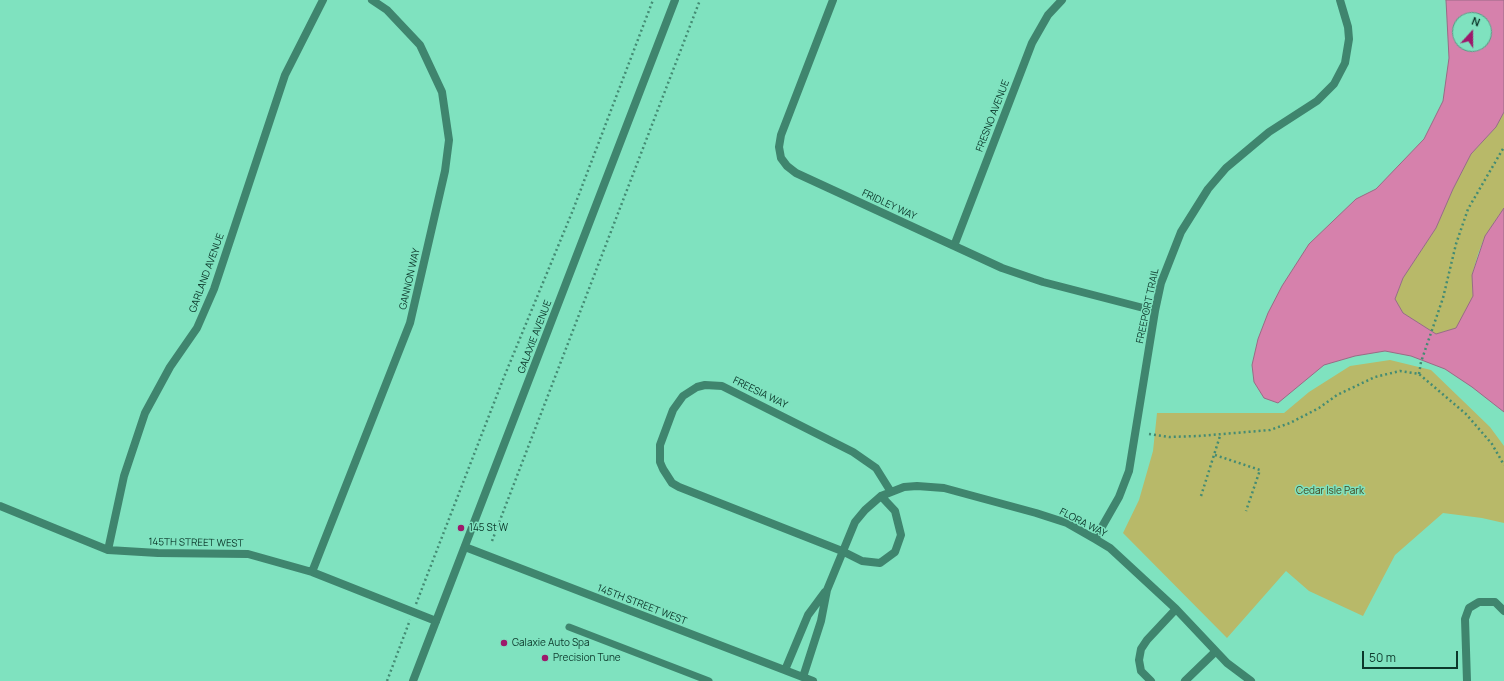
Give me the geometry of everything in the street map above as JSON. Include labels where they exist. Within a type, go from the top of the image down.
[{"type":"street","name":"GARLAND AVENUE","points":[[108,550],[124,476],[145,413],[170,367],[197,328],[214,288],[285,75],[323,0]]},
{"type":"street","name":"GANNON WAY","points":[[312,572],[410,323],[445,171],[449,140],[442,92],[420,45],[387,10],[372,0]]},
{"type":"street","name":"GALAXIE AVENUE","points":[[413,681],[676,0]]},
{"type":"street","name":"FRIDLEY WAY","points":[[833,0],[781,135],[779,147],[781,158],[787,166],[796,173],[1002,268],[1043,282],[1155,310]]},
{"type":"street","name":"FRESNO AVENUE","points":[[954,246],[1032,43],[1048,15],[1062,0]]},
{"type":"street","name":"FREEPORT TRAIL","points":[[1095,539],[1119,497],[1129,471],[1155,310],[1169,257],[1180,232],[1208,188],[1226,168],[1246,150],[1327,92],[1341,74],[1347,57],[1349,39],[1348,27],[1340,0]]},
{"type":"street","name":"FREESIA WAY","points":[[842,551],[686,491],[672,482],[667,476],[660,462],[660,445],[674,410],[683,396],[697,387],[705,385],[722,386],[730,389],[865,459],[876,468],[891,492]]},
{"type":"street","name":"FLORA WAY","points":[[808,680],[827,590],[855,522],[865,510],[881,496],[904,487],[917,486],[944,488],[1036,513],[1066,524],[1095,539],[1110,548],[1176,609],[1215,652],[1251,681]]},
{"type":"street","points":[[842,551],[862,561],[880,563],[895,552],[901,535],[895,511],[881,496]]},
{"type":"street","name":"145TH STREET WEST","points":[[0,506],[108,550],[158,554],[248,554],[312,572],[436,621]]},
{"type":"street","name":"145TH STREET WEST","points":[[465,547],[808,680]]},
{"type":"street","name":"FLORA WAY","points":[[785,670],[808,615],[827,590]]},
{"type":"street","points":[[1467,681],[1465,619],[1469,608],[1479,602],[1495,602],[1504,611]]},
{"type":"street","points":[[1151,681],[1141,670],[1139,660],[1141,649],[1147,640],[1176,609]]},
{"type":"street","points":[[1185,681],[1215,652]]},
{"type":"lane","points":[[569,627],[709,681]]},
{"type":"path","points":[[387,681],[504,377],[573,210],[653,0]]},
{"type":"path","points":[[492,541],[700,0]]},
{"type":"path","points":[[1419,374],[1421,362],[1443,298],[1456,244],[1468,209],[1504,147]]},
{"type":"path","points":[[1149,434],[1169,437],[1220,436],[1270,430],[1290,423],[1319,408],[1337,394],[1375,377],[1400,371],[1419,374],[1474,422],[1492,444],[1504,465]]},
{"type":"path","points":[[1201,496],[1220,436]]},
{"type":"path","points":[[1215,455],[1260,470],[1246,511]]},
{"type":"green space","points":[[1504,112],[1504,208],[1485,236],[1478,254],[1472,275],[1473,296],[1464,315],[1456,328],[1436,334],[1403,313],[1395,299],[1403,278],[1436,228],[1453,189],[1471,154],[1496,127]]},
{"type":"green space","name":"Cedar Isle Park","points":[[1390,360],[1431,370],[1490,427],[1504,446],[1504,523],[1482,518],[1443,513],[1395,555],[1363,616],[1309,591],[1286,571],[1227,638],[1123,533],[1139,500],[1153,451],[1157,413],[1284,413],[1309,392],[1350,366]]},
{"type":"shaded area","points":[[1446,0],[1504,0],[1504,112],[1496,127],[1471,154],[1453,189],[1436,228],[1403,278],[1395,299],[1403,313],[1436,334],[1456,328],[1473,296],[1472,275],[1485,236],[1504,208],[1504,412],[1472,387],[1445,369],[1411,356],[1385,351],[1355,356],[1324,365],[1278,403],[1264,398],[1254,382],[1252,365],[1258,339],[1268,313],[1282,286],[1309,244],[1356,199],[1376,189],[1424,139],[1443,101],[1449,58]]},
{"type":"place","name":"145 St W","points":[[461,528]]},
{"type":"place","name":"Galaxie Auto Spa","points":[[504,643]]},
{"type":"place","name":"Precision Tune","points":[[545,658]]}]
